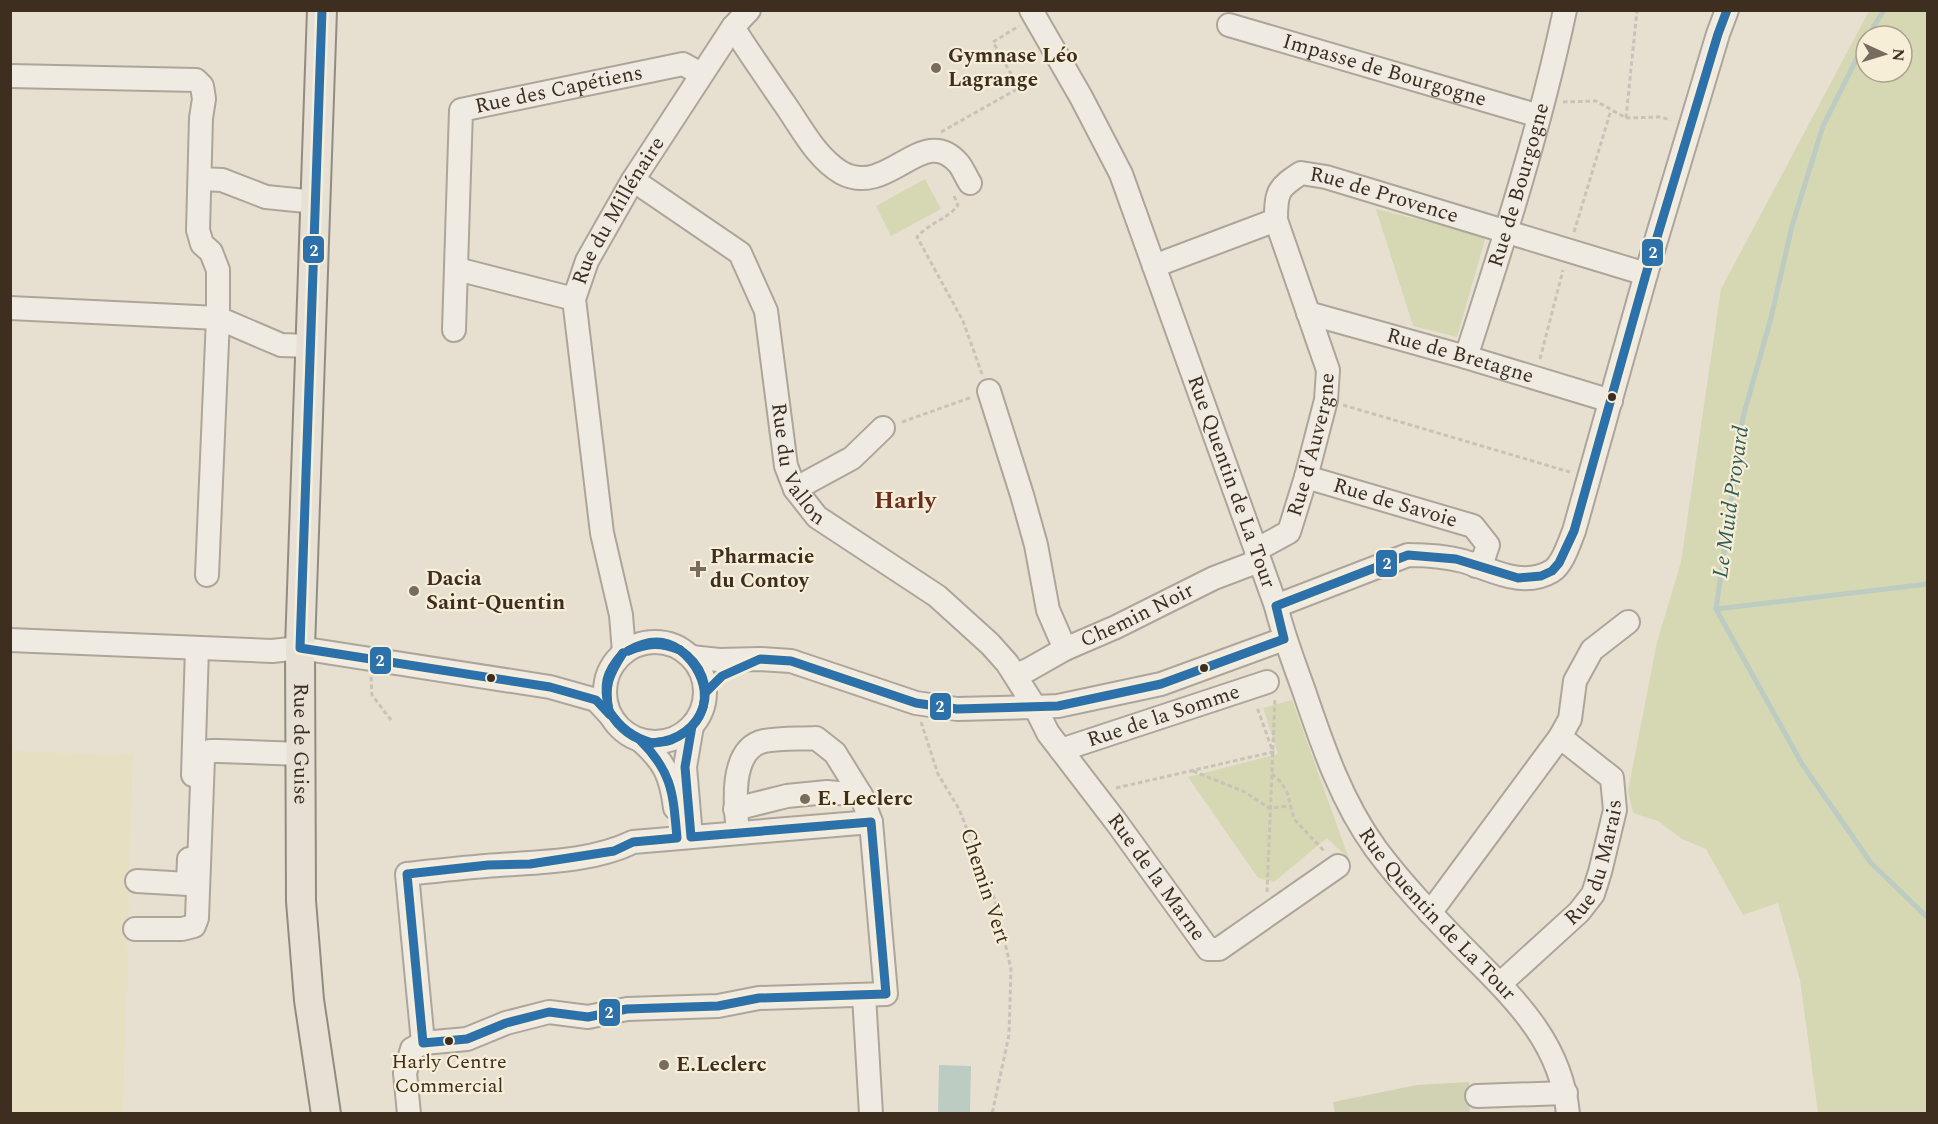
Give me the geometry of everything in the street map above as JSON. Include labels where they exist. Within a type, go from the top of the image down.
[{"type":"main road","name":"Rue de Guise","points":[[322,10],[300,648],[301,901],[309,1000],[326,1113]]},
{"type":"street","name":"Rue du Millénaire","points":[[624,652],[621,615],[602,533],[574,299],[587,261],[633,180],[733,27],[749,10]]},
{"type":"street","name":"Rue de Bourgogne","points":[[1466,357],[1506,232],[1565,10]]},
{"type":"street","points":[[1276,606],[1408,555],[1431,555],[1508,577],[1528,579],[1553,571],[1570,542],[1646,274],[1718,33],[1727,10]]},
{"type":"street","name":"Rue Quentin de La Tour","points":[[1033,14],[1081,97],[1121,174],[1276,606],[1284,639],[1321,743],[1341,791],[1375,848],[1416,899],[1501,983],[1550,1047],[1567,1103]]},
{"type":"street","name":"Impasse de Bourgogne","points":[[1229,25],[1529,113],[1540,111]]},
{"type":"street","points":[[733,27],[820,155],[843,173],[868,179],[885,174],[918,153],[938,150],[959,164],[962,189]]},
{"type":"street","name":"Rue des Capétiens","points":[[454,330],[461,110],[682,64],[701,74]]},
{"type":"street","points":[[10,76],[196,80],[202,86],[204,99],[201,118],[198,230],[202,244],[211,252],[218,270],[207,575]]},
{"type":"street","name":"Rue de Provence","points":[[1275,219],[1275,203],[1281,186],[1301,173],[1326,177],[1646,274]]},
{"type":"street","points":[[200,179],[222,180],[266,196],[316,202]]},
{"type":"street","name":"Rue du Vallon","points":[[633,180],[740,253],[766,311],[786,466],[795,489],[817,517],[937,596],[990,644],[1016,675],[1035,708]]},
{"type":"street","points":[[1154,266],[1275,219]]},
{"type":"street","name":"Rue d'Auvergne","points":[[1258,556],[1289,532],[1326,400],[1328,370],[1275,219]]},
{"type":"street","points":[[457,269],[574,299]]},
{"type":"street","points":[[10,308],[218,318],[281,345],[310,346]]},
{"type":"street","name":"Rue de Bretagne","points":[[1308,313],[1466,357],[1611,401]]},
{"type":"street","points":[[989,391],[1036,545],[1048,610],[1065,649]]},
{"type":"street","points":[[795,489],[852,458],[883,428]]},
{"type":"street","name":"Rue de Savoie","points":[[1306,477],[1473,525],[1488,545],[1484,557],[1476,566]]},
{"type":"street","name":"Chemin Noir","points":[[1016,675],[1258,556]]},
{"type":"street","points":[[621,615],[640,630],[661,642],[681,649],[691,657],[704,680],[704,705],[692,726],[685,767],[684,838]]},
{"type":"street","points":[[1430,913],[1560,737],[1570,719],[1575,681],[1592,650],[1628,622]]},
{"type":"street","points":[[691,657],[720,660],[791,661],[812,666],[916,703],[957,709],[1035,708],[1058,706],[1161,684],[1284,639]]},
{"type":"street","points":[[10,640],[272,651],[300,648],[550,687],[596,700],[628,735],[654,743],[668,741],[681,735],[692,726]]},
{"type":"street","points":[[610,715],[605,688],[614,662],[624,652],[635,646],[648,642],[661,642]]},
{"type":"street","points":[[137,881],[188,884],[197,648]]},
{"type":"street","points":[[705,693],[722,676],[760,659]]},
{"type":"street","points":[[550,687],[575,685],[608,675]]},
{"type":"street","name":"Rue de la Somme","points":[[1060,750],[1259,685]]},
{"type":"street","name":"Rue de la Marne","points":[[1035,708],[1060,750],[1208,949],[1219,949],[1338,866]]},
{"type":"street","name":"Rue du Marais","points":[[1501,983],[1579,912],[1593,894],[1615,810],[1612,778],[1560,737]]},
{"type":"street","points":[[409,1113],[405,1073],[412,1049],[423,1043],[467,1039],[506,1023],[549,1012],[588,1017],[627,1009],[718,1006],[759,998],[886,994],[871,822],[861,795],[835,753],[816,738],[763,741],[749,748],[738,767],[735,809],[738,832]]},
{"type":"street","points":[[640,740],[656,754],[671,780],[684,838]]},
{"type":"street","points":[[135,929],[182,929],[194,926],[197,918],[203,758],[210,752],[219,751],[301,754]]},
{"type":"street","points":[[735,809],[787,796],[827,792],[861,795]]},
{"type":"street","points":[[423,1043],[407,874],[488,865],[530,864],[614,851],[633,842],[871,822]]},
{"type":"street","points":[[864,995],[871,1113]]},
{"type":"street","points":[[1477,1096],[1567,1103]]},
{"type":"path","points":[[1626,118],[1637,10]]},
{"type":"path","points":[[929,150],[924,141],[1019,88],[993,42],[1033,14]]},
{"type":"path","points":[[1540,111],[1596,101],[1626,118],[1660,117],[1691,124]]},
{"type":"path","points":[[883,428],[989,391],[963,321],[917,237],[925,228],[954,212],[962,189]]},
{"type":"path","points":[[1326,400],[1589,478]]},
{"type":"path","points":[[370,659],[372,695],[391,720]]},
{"type":"path","points":[[1259,685],[1273,752]]},
{"type":"path","points":[[1259,685],[1276,700],[1269,808],[1266,918]]},
{"type":"path","name":"Chemin Vert","points":[[916,703],[925,740],[938,774],[959,809],[995,900],[1011,969],[1009,1035],[992,1113]]},
{"type":"path","points":[[1094,793],[1273,752]]},
{"type":"path","points":[[1192,771],[1245,792],[1269,808],[1291,806]]},
{"type":"path","points":[[1271,773],[1281,782],[1287,792],[1294,819],[1338,866]]},
{"type":"shaded area","points":[[11,751],[133,755],[123,1113],[11,1114]]},
{"type":"shaded area","points":[[939,1065],[971,1066],[970,1113],[938,1113]]},
{"type":"green space","points":[[1869,11],[1927,11],[1927,1113],[1818,1113],[1800,980],[1778,903],[1743,915],[1706,849],[1682,839],[1658,821],[1633,813],[1628,791],[1657,642],[1681,562],[1721,289],[1854,39],[1854,84],[1914,84],[1914,24],[1862,24]]},
{"type":"green space","points":[[925,179],[941,209],[891,236],[876,206]]},
{"type":"green space","points":[[1376,209],[1486,236],[1457,337],[1413,326]]},
{"type":"green space","points":[[1292,700],[1349,859],[1327,838],[1274,882],[1258,878],[1188,777],[1278,754],[1263,708]]},
{"type":"green space","points":[[1469,1082],[1470,1113],[1335,1113],[1333,1102],[1417,1085]]},
{"type":"waterway","name":"Le Muid Proyard","points":[[1875,24],[1884,10]]},
{"type":"waterway","name":"Le Muid Proyard","points":[[1854,64],[1823,126],[1792,226],[1771,318],[1743,417],[1716,609],[1802,764],[1871,863],[1928,918]]},
{"type":"waterway","points":[[1716,609],[1928,584]]},
{"type":"transit line","name":"2","points":[[322,10],[300,648],[550,687],[596,700],[610,715]]},
{"type":"transit line","name":"2","points":[[705,693],[722,676],[760,659],[791,661],[916,703],[957,709],[1058,706],[1161,684],[1284,639],[1276,606],[1408,555],[1456,559],[1518,578],[1541,576],[1552,571],[1559,563],[1574,531],[1646,274],[1727,10]]},
{"type":"transit line","name":"2","points":[[628,651],[654,642],[661,642],[680,650]]},
{"type":"transit line","name":"2","points":[[628,651],[654,644],[680,650]]},
{"type":"transit line","name":"2","points":[[652,743],[671,739],[685,731],[696,720],[703,707],[705,692],[702,677],[694,662],[680,650]]},
{"type":"transit line","name":"2","points":[[652,743],[669,741],[685,732],[696,722],[702,711],[704,698],[699,673],[680,650]]},
{"type":"transit line","name":"2","points":[[609,711],[606,694],[607,680],[612,667],[623,653]]},
{"type":"transit line","name":"2","points":[[609,711],[607,694],[609,680],[623,653]]},
{"type":"transit line","name":"2","points":[[609,711],[628,731],[652,743]]},
{"type":"transit line","name":"2","points":[[609,711],[627,732],[638,739],[652,743]]},
{"type":"transit line","name":"2","points":[[640,740],[665,774],[672,796],[677,838],[633,842],[614,851],[530,864],[488,865],[407,874],[423,1043],[467,1039],[506,1023],[549,1012],[588,1017],[627,1009],[718,1006],[759,998],[886,994],[871,822],[691,837],[685,767],[692,726]]},
{"type":"place","name":"Gymnase Léo Lagrange","points":[[936,68]]},
{"type":"place","name":"Pharmacie du Contoy","points":[[698,569]]},
{"type":"place","name":"Dacia Saint-Quentin","points":[[414,591]]},
{"type":"place","name":"E. Leclerc","points":[[805,799]]},
{"type":"place","name":"Harly Centre Commercial","points":[[449,1041]]},
{"type":"place","name":"E.Leclerc","points":[[664,1065]]},
{"type":"district","name":"Harly","points":[[905,501]]}]
